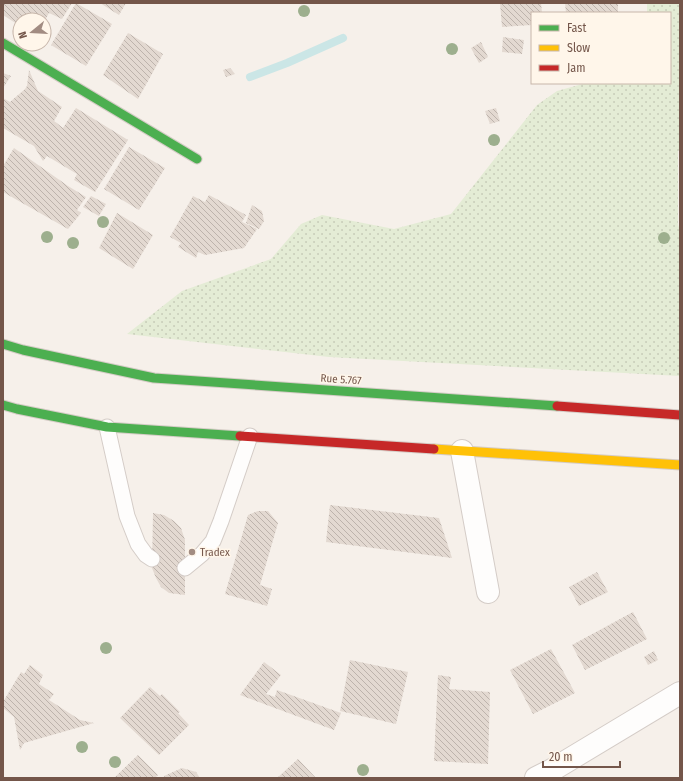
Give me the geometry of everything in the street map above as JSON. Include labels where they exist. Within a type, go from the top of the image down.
[{"type":"main road","points":[[3,43],[197,159]]},
{"type":"main road","name":"Rue 5.767","points":[[3,344],[24,350],[154,378],[680,415]]},
{"type":"main road","points":[[3,405],[108,427],[680,465]]},
{"type":"street","points":[[462,451],[488,592]]},
{"type":"street","points":[[536,778],[552,770],[680,693]]},
{"type":"lane","points":[[108,427],[128,516],[138,544],[152,559]]},
{"type":"lane","points":[[185,568],[202,554],[213,542],[250,436]]},
{"type":"green space","points":[[647,3],[680,3],[680,150],[678,151],[678,225],[680,230],[680,376],[329,357],[127,334],[182,291],[271,259],[301,224],[322,215],[394,229],[451,214],[537,105],[557,91],[582,84],[671,84],[671,12],[647,12]]},
{"type":"building","points":[[3,3],[72,3],[62,19],[52,14],[52,12],[12,12],[12,21],[3,15]]},
{"type":"building","points":[[76,3],[112,24],[86,66],[52,46]]},
{"type":"building","points":[[100,3],[126,3],[119,15]]},
{"type":"building","points":[[500,3],[541,3],[542,12],[531,12],[531,25],[502,27]]},
{"type":"building","points":[[565,3],[618,3],[618,12],[566,12]]},
{"type":"building","points":[[128,33],[163,54],[138,99],[103,75]]},
{"type":"building","points":[[503,37],[524,40],[522,54],[502,52]]},
{"type":"building","points":[[481,42],[488,57],[479,63],[471,48]]},
{"type":"building","points":[[230,68],[235,74],[226,77],[223,70]]},
{"type":"building","points":[[29,70],[38,91],[62,107],[54,121],[63,128],[76,108],[128,140],[95,192],[74,180],[77,174],[47,156],[43,161],[34,146],[3,128],[3,98],[10,102],[25,89],[27,86]]},
{"type":"building","points":[[3,73],[11,76],[3,88]]},
{"type":"building","points":[[496,108],[500,121],[490,124],[485,111]]},
{"type":"building","points":[[129,147],[165,168],[139,210],[104,189]]},
{"type":"building","points":[[14,148],[86,197],[77,210],[81,213],[68,229],[3,192],[3,166]]},
{"type":"building","points":[[209,195],[246,215],[242,222],[257,229],[244,248],[205,255],[198,252],[196,258],[178,247],[181,243],[170,237],[193,196],[205,202]]},
{"type":"building","points":[[91,196],[106,204],[99,216],[83,207]]},
{"type":"building","points":[[252,205],[262,211],[264,221],[259,229],[246,223]]},
{"type":"building","points":[[117,213],[153,235],[133,269],[99,248]]},
{"type":"building","points":[[330,505],[439,518],[452,558],[326,542]]},
{"type":"building","points":[[258,511],[268,511],[278,523],[260,585],[272,589],[267,606],[225,594],[248,515]]},
{"type":"building","points":[[153,513],[164,515],[174,521],[181,528],[185,540],[185,595],[169,593],[161,587],[152,568]]},
{"type":"building","points":[[597,572],[608,592],[579,606],[569,587]]},
{"type":"building","points":[[633,612],[647,639],[585,670],[572,645]]},
{"type":"building","points":[[551,649],[575,693],[533,714],[510,670]]},
{"type":"building","points":[[654,651],[658,660],[648,665],[644,657]]},
{"type":"building","points":[[350,660],[408,672],[396,724],[340,711]]},
{"type":"building","points":[[264,662],[281,675],[266,694],[275,697],[277,690],[341,713],[334,730],[240,695]]},
{"type":"building","points":[[30,665],[43,675],[39,684],[54,694],[49,700],[80,720],[94,723],[24,743],[20,750],[14,717],[3,708],[3,702],[21,672],[24,674]]},
{"type":"building","points":[[438,675],[451,677],[449,689],[490,692],[488,764],[434,761]]},
{"type":"building","points":[[150,687],[160,696],[162,694],[180,712],[178,713],[189,725],[159,755],[120,718]]},
{"type":"building","points":[[138,755],[158,775],[155,778],[114,778]]},
{"type":"building","points":[[298,759],[316,778],[277,778],[287,769]]},
{"type":"building","points":[[182,768],[196,772],[200,778],[165,778],[164,776]]},
{"type":"waterway","points":[[250,77],[287,63],[343,38]]},
{"type":"traffic: fast","points":[[3,43],[197,159]]},
{"type":"traffic: fast","points":[[3,344],[23,350],[154,378],[557,406]]},
{"type":"traffic: fast","points":[[3,405],[107,427],[240,436]]},
{"type":"traffic: slow","points":[[434,449],[680,465]]},
{"type":"traffic: jam","points":[[557,406],[680,415]]},
{"type":"traffic: jam","points":[[240,436],[434,449]]},
{"type":"place","name":"Tradex","points":[[192,552]]}]
